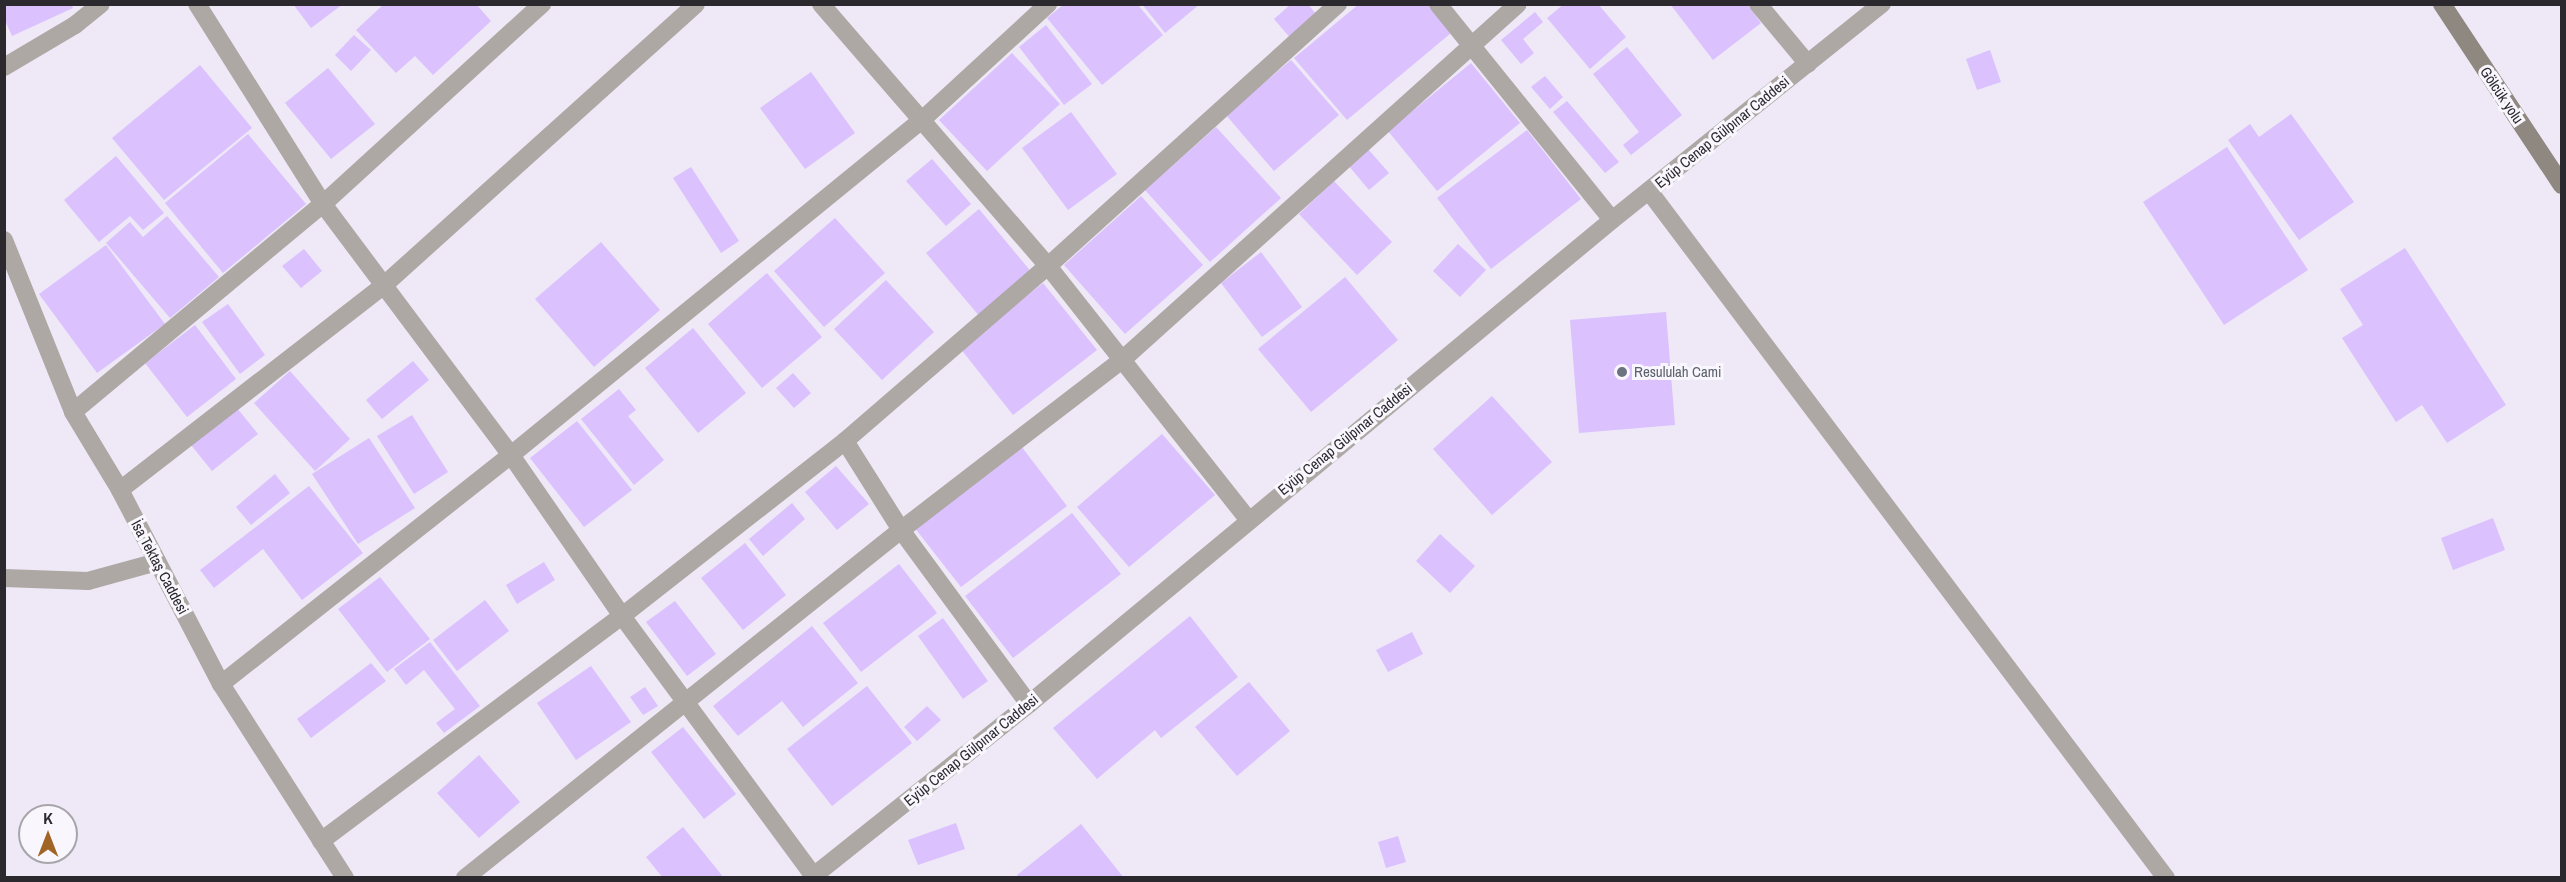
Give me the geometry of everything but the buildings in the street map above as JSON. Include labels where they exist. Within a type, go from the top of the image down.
[{"type":"main road","name":"Gölcük yolu","points":[[2442,4],[2562,185]]},
{"type":"street","points":[[4,67],[75,25],[101,4]]},
{"type":"street","points":[[197,4],[322,204],[512,455],[622,616],[813,877]]},
{"type":"street","points":[[73,412],[322,204],[542,4]]},
{"type":"street","points":[[120,490],[383,286],[696,4]]},
{"type":"street","points":[[821,4],[1048,266],[1248,519]]},
{"type":"street","points":[[221,684],[512,455],[923,119],[1048,4]]},
{"type":"street","points":[[321,841],[622,616],[845,441],[1048,266],[1338,4]]},
{"type":"street","points":[[1438,4],[1612,220]]},
{"type":"street","points":[[465,878],[686,704],[901,530],[1122,360],[1518,4]]},
{"type":"street","points":[[1758,4],[1808,64]]},
{"type":"street","name":"Eyüp Cenap Gülpınar Caddesi","points":[[813,877],[1029,704],[1248,519],[1612,220],[1882,4]]},
{"type":"street","points":[[1648,191],[2166,878]]},
{"type":"street","name":"İsa Tektaş Caddesi","points":[[4,240],[73,412],[120,490],[221,684],[345,878]]},
{"type":"street","points":[[845,441],[901,530],[1029,704]]},
{"type":"street","points":[[4,578],[88,581],[157,562]]},
{"type":"place","name":"Resululah Cami","points":[[1622,372]]}]
